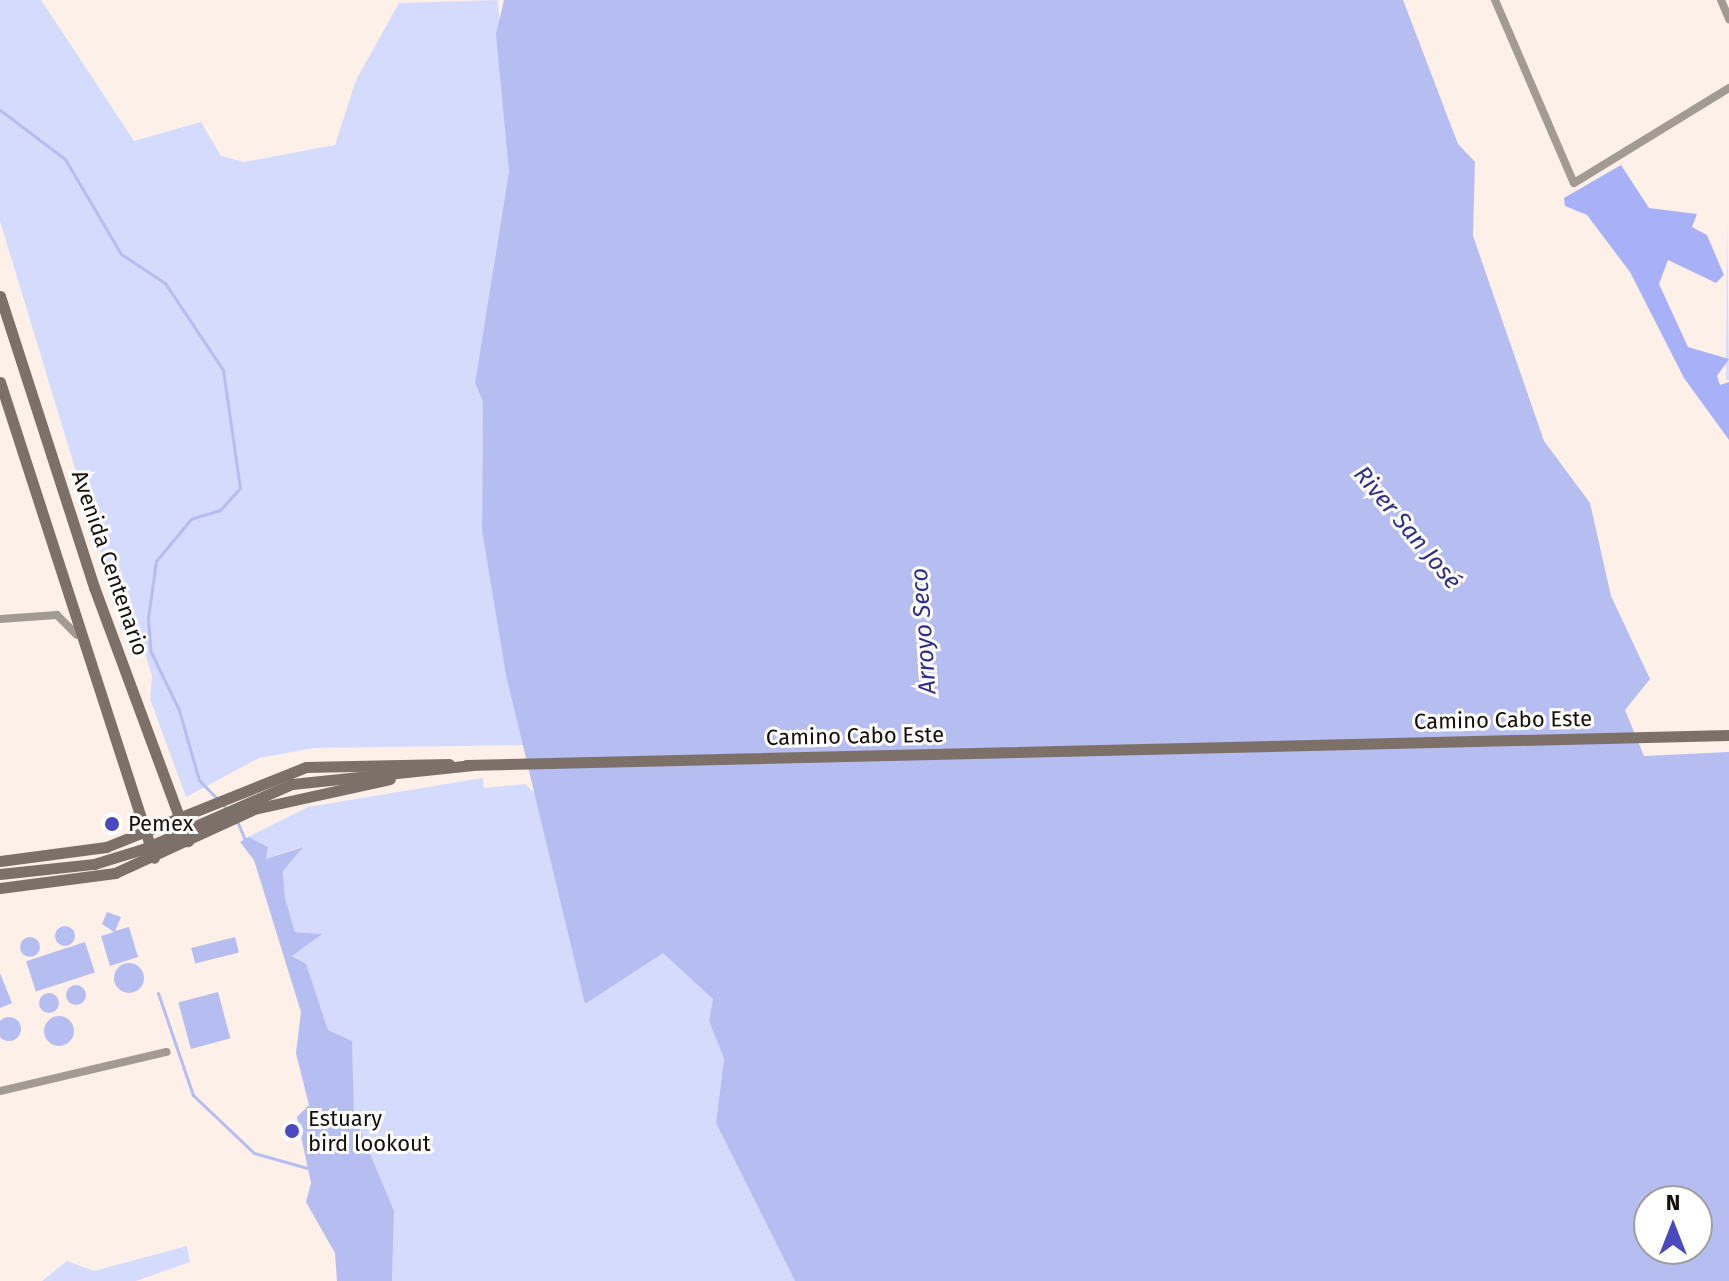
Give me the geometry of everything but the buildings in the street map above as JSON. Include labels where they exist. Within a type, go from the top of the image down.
[{"type":"main road","name":"Avenida Centenario","points":[[0,296],[177,817],[188,841]]},
{"type":"main road","name":"Avenida Centenario","points":[[0,382],[154,858]]},
{"type":"main road","name":"Camino Cabo Este","points":[[0,874],[100,863],[143,849],[292,784],[473,765],[1729,735]]},
{"type":"main road","points":[[0,861],[96,849],[146,832],[261,779],[322,764],[473,765]]},
{"type":"main road","points":[[0,888],[100,876],[154,858],[211,829],[304,794],[473,765]]},
{"type":"street","points":[[1495,0],[1574,183],[1729,88]]},
{"type":"street","points":[[1721,0],[1729,19]]},
{"type":"street","points":[[0,619],[65,617],[95,668]]},
{"type":"street","points":[[0,1091],[166,1052]]},
{"type":"shaded area","points":[[0,0],[41,0],[134,141],[201,122],[221,156],[244,162],[335,145],[356,80],[399,3],[498,0],[509,170],[475,383],[483,402],[482,530],[523,745],[314,748],[259,758],[186,797],[150,699],[152,676],[130,605],[112,590],[0,221]]},
{"type":"shaded area","points":[[1621,165],[1649,208],[1697,214],[1692,227],[1707,235],[1724,275],[1716,283],[1668,260],[1659,284],[1688,347],[1729,359],[1717,376],[1720,385],[1729,382],[1729,440],[1684,378],[1630,272],[1587,215],[1565,206],[1564,198]]},
{"type":"shaded area","points":[[1727,217],[1729,380],[1726,380]]},
{"type":"shaded area","points":[[483,778],[484,788],[525,784],[535,793],[585,1003],[663,952],[714,999],[709,1021],[724,1059],[716,1123],[795,1281],[392,1281],[394,1211],[354,1115],[351,1041],[328,1030],[306,965],[292,955],[321,934],[295,932],[285,898],[283,871],[301,847],[266,859],[248,837],[308,807]]},
{"type":"shaded area","points":[[187,1246],[190,1262],[136,1281],[42,1281],[67,1261],[94,1271]]},
{"type":"water","points":[[504,0],[1403,0],[1458,144],[1475,162],[1473,236],[1544,441],[1590,503],[1611,596],[1650,679],[1625,710],[1644,756],[1729,752],[1729,1281],[795,1281],[716,1123],[724,1059],[709,1021],[713,999],[663,953],[585,1004],[506,675],[482,530],[483,402],[475,383],[509,171],[496,34]]},
{"type":"water","points":[[248,837],[268,847],[266,859],[303,847],[283,871],[285,898],[295,932],[322,934],[292,956],[306,964],[328,1030],[352,1041],[354,1115],[394,1211],[392,1281],[337,1281],[335,1253],[306,1202],[311,1183],[297,1117],[309,1105],[296,1053],[301,1012],[254,860],[240,842]]},
{"type":"water","points":[[107,912],[121,917],[115,931],[129,927],[138,957],[110,966],[101,936],[114,932],[102,924]]},
{"type":"water","points":[[65,926],[72,929],[75,936],[72,943],[65,946],[58,943],[55,936],[58,929]]},
{"type":"water","points":[[30,937],[37,940],[40,947],[37,954],[30,957],[23,954],[20,947],[23,940]]},
{"type":"water","points":[[235,937],[239,953],[195,963],[191,948]]},
{"type":"water","points":[[85,942],[95,972],[36,992],[26,961]]},
{"type":"water","points":[[129,963],[135,964],[143,972],[143,984],[135,992],[129,993],[123,992],[115,984],[114,978],[115,972],[123,964]]},
{"type":"water","points":[[0,973],[12,1003],[0,1008]]},
{"type":"water","points":[[76,985],[83,988],[86,995],[83,1002],[76,1005],[69,1002],[66,995],[69,988]]},
{"type":"water","points":[[218,992],[230,1038],[191,1049],[178,1003]]},
{"type":"water","points":[[49,993],[56,996],[59,1003],[56,1010],[49,1013],[42,1010],[39,1003],[42,996]]},
{"type":"water","points":[[59,1016],[65,1017],[73,1025],[73,1037],[65,1045],[59,1046],[53,1045],[45,1037],[44,1031],[45,1025],[53,1017]]},
{"type":"water","points":[[4,1017],[14,1017],[21,1024],[21,1034],[14,1041],[4,1041],[-3,1034],[-3,1024]]},
{"type":"waterway","points":[[0,110],[65,159],[121,254],[165,283],[223,370],[240,488],[220,510],[191,519],[156,561],[148,618],[150,650],[179,710],[199,780],[227,809]]},
{"type":"waterway","points":[[237,821],[246,842]]},
{"type":"waterway","points":[[158,993],[193,1095],[254,1153],[311,1169]]},
{"type":"place","name":"Pemex","points":[[112,824]]},
{"type":"place","name":"Estuary bird lookout","points":[[292,1131]]},
{"type":"water label","name":"River San José","points":[[1407,528]]},
{"type":"water label","name":"Arroyo Seco","points":[[924,631]]}]
